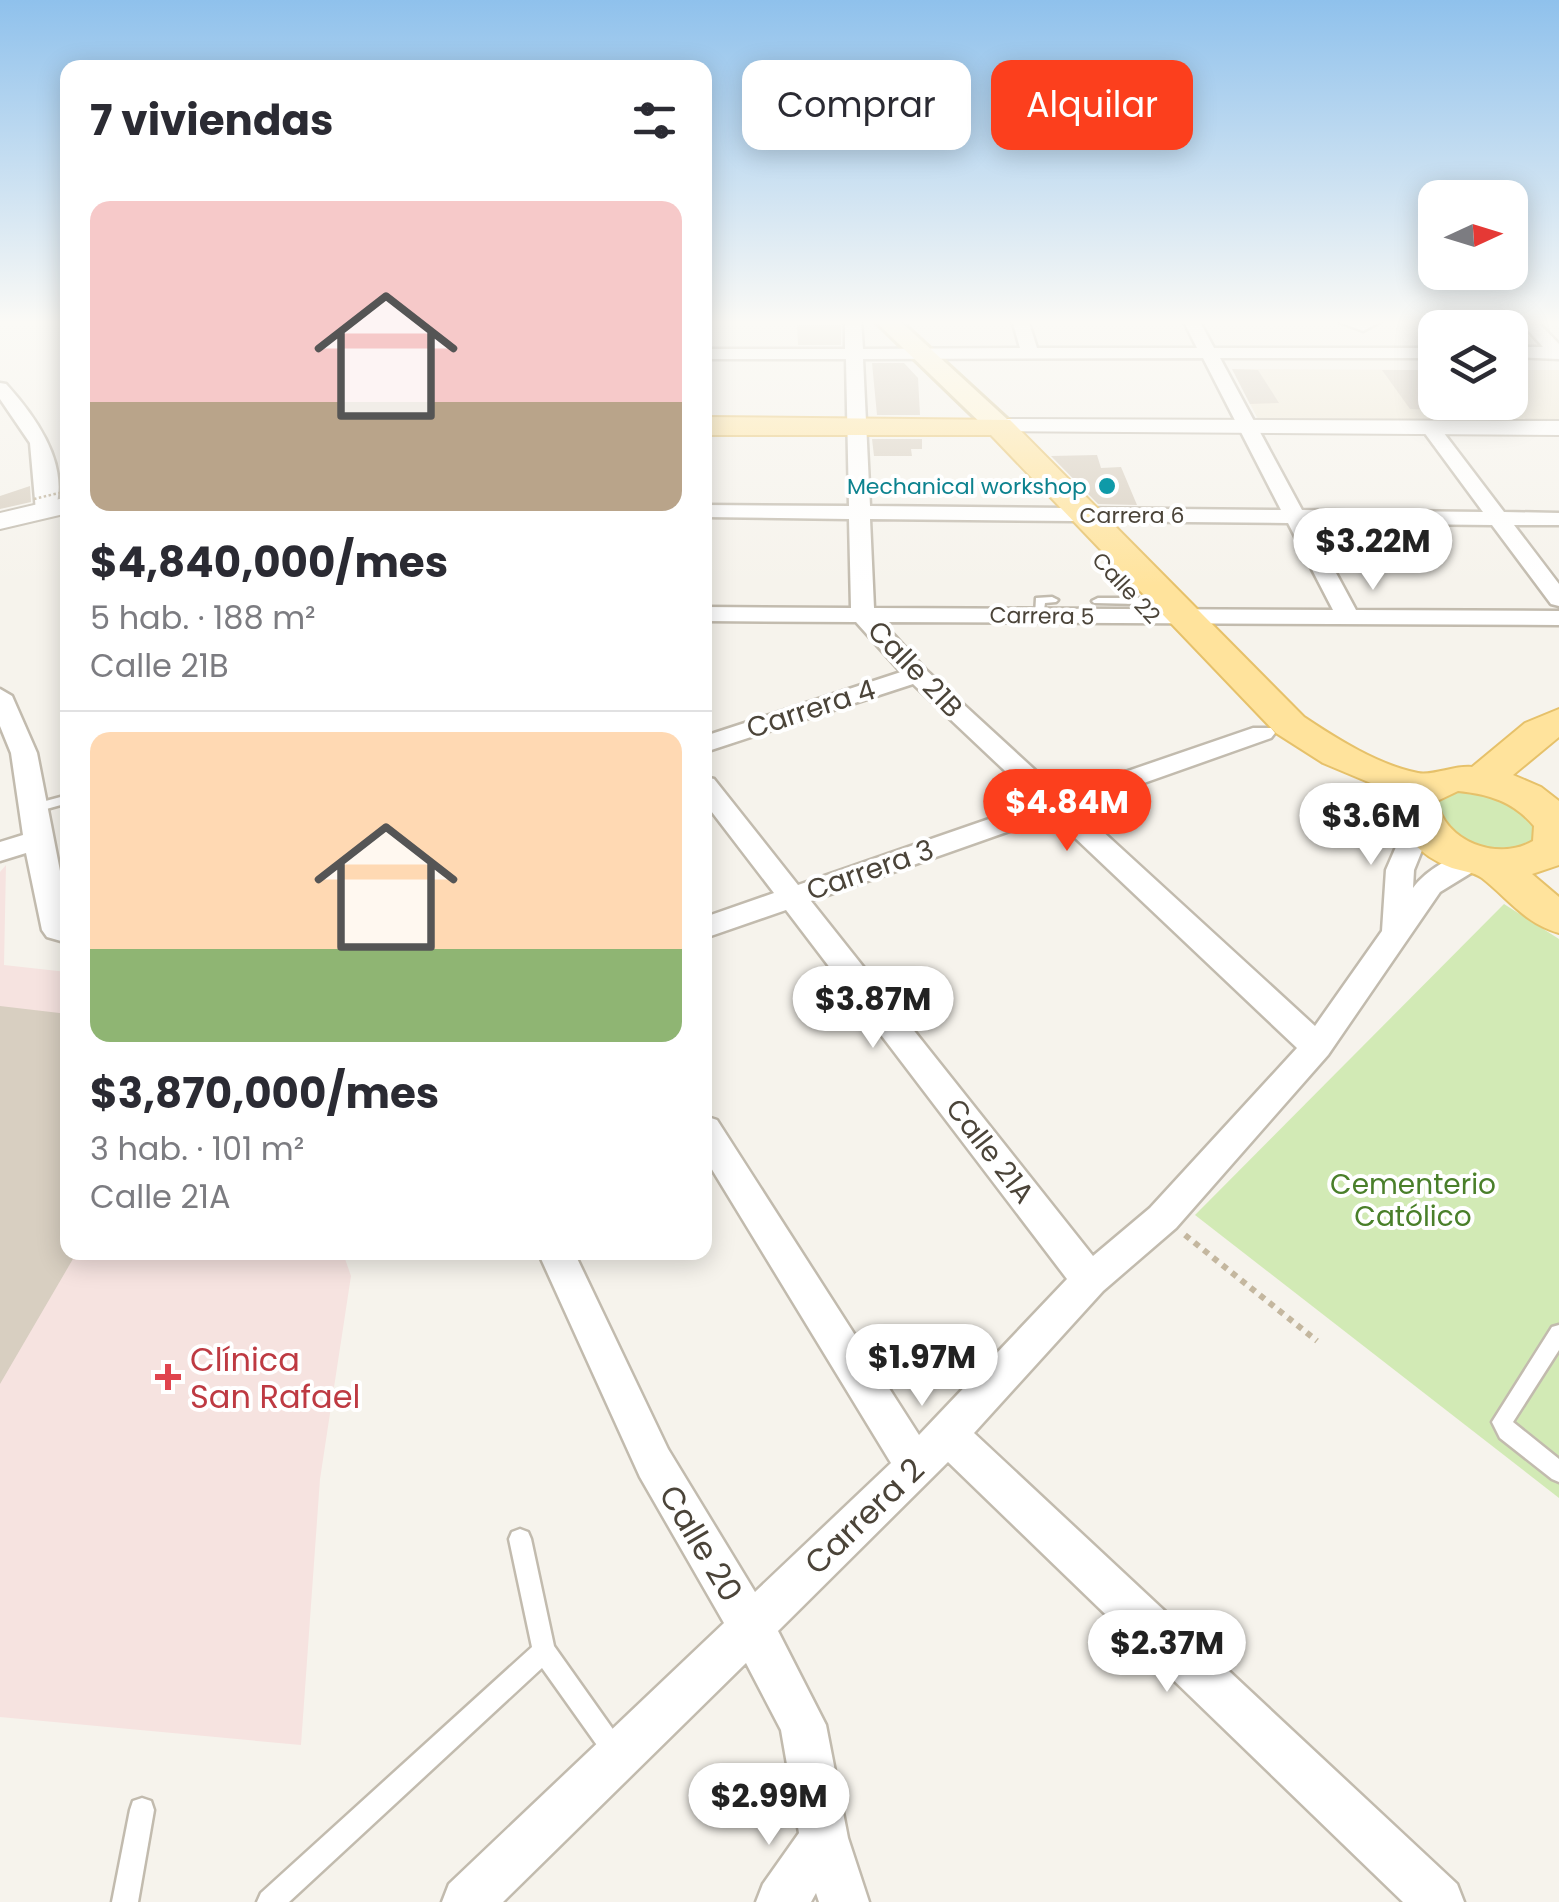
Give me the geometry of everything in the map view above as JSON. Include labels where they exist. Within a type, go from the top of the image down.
[{"type":"main road","name":"Calle 22","points":[[969,409],[1072,515],[1262,733],[1294,758],[1419,808]]},
{"type":"main road","points":[[712,426],[987,426]]},
{"type":"main road","name":"Calle 22","points":[[1072,515],[1160,613],[1290,725],[1318,746],[1369,772],[1419,808]]},
{"type":"main road","points":[[1482,780],[1539,732],[1559,721]]},
{"type":"main road","points":[[1538,803],[1559,749]]},
{"type":"main road","points":[[1484,861],[1531,862],[1557,851],[1556,826],[1538,803],[1502,784],[1458,778],[1419,808],[1440,844],[1484,861],[1539,906],[1559,917]]},
{"type":"street","points":[[0,522],[53,502],[46,462],[33,424],[19,409]]},
{"type":"street","name":"Calle 21B","points":[[854,409],[863,616],[917,675],[1316,1047]]},
{"type":"street","points":[[1238,409],[1348,619]]},
{"type":"street","points":[[987,426],[1559,428]]},
{"type":"street","points":[[1430,428],[1559,599]]},
{"type":"street","name":"Carrera 6","points":[[712,512],[1559,519]]},
{"type":"street","name":"Carrera 5","points":[[712,614],[863,616],[1045,607],[1348,619],[1559,618]]},
{"type":"street","name":"Carrera 4","points":[[712,742],[917,675]]},
{"type":"street","points":[[0,696],[24,753],[37,840],[60,892]]},
{"type":"street","name":"Carrera 3","points":[[712,926],[1262,733]]},
{"type":"street","name":"Calle 21A","points":[[712,794],[1090,1280]]},
{"type":"street","points":[[1396,930],[1400,870],[1419,808]]},
{"type":"street","points":[[0,852],[37,840]]},
{"type":"street","name":"Carrera 2","points":[[467,1902],[916,1467],[1090,1280],[1163,1218],[1316,1047],[1430,886],[1484,861]]},
{"type":"street","points":[[712,1140],[916,1467]]},
{"type":"street","name":"Calle 20","points":[[560,1260],[654,1464],[750,1625],[803,1725],[824,1838],[844,1902]]},
{"type":"street","points":[[946,1434],[1438,1902]]},
{"type":"street","points":[[781,1902],[824,1838]]},
{"type":"lane","points":[[1098,600],[1160,613]]},
{"type":"lane","points":[[32,809],[60,801]]},
{"type":"lane","points":[[1559,1332],[1502,1422],[1507,1431],[1559,1472]]},
{"type":"lane","points":[[520,1539],[544,1650],[617,1754]]},
{"type":"lane","points":[[270,1902],[544,1650]]},
{"type":"lane","points":[[125,1902],[142,1810]]},
{"type":"path","points":[[1163,1218],[1317,1340]]},
{"type":"shaded area","points":[[1253,409],[1418,409],[1418,420],[1528,420],[1528,409],[1559,409],[1559,423],[1260,423]]},
{"type":"shaded area","name":"Clínica San Rafael","points":[[6,865],[4,965],[60,971],[60,1260],[345,1260],[351,1276],[320,1479],[301,1745],[0,1717],[0,872]]},
{"type":"green space","points":[[1477,787],[1537,816],[1540,843],[1497,855],[1443,834],[1434,796]]},
{"type":"green space","name":"Cementerio Católico","points":[[1504,904],[1559,939],[1559,1498],[1195,1215]]},
{"type":"building","points":[[876,409],[920,409],[920,415],[877,415]]},
{"type":"building","points":[[872,439],[922,439],[922,449],[911,449],[912,456],[874,456]]},
{"type":"building","points":[[1097,455],[1101,468],[1121,467],[1137,505],[1098,504],[1051,456]]},
{"type":"building","points":[[30,486],[31,502],[0,509],[0,496]]},
{"type":"building","points":[[0,1006],[60,1013],[60,1260],[72,1260],[0,1384]]},
{"type":"place","name":"Mechanical workshop","points":[[1107,486]]},
{"type":"place","name":"Clínica San Rafael","points":[[168,1377]]}]
